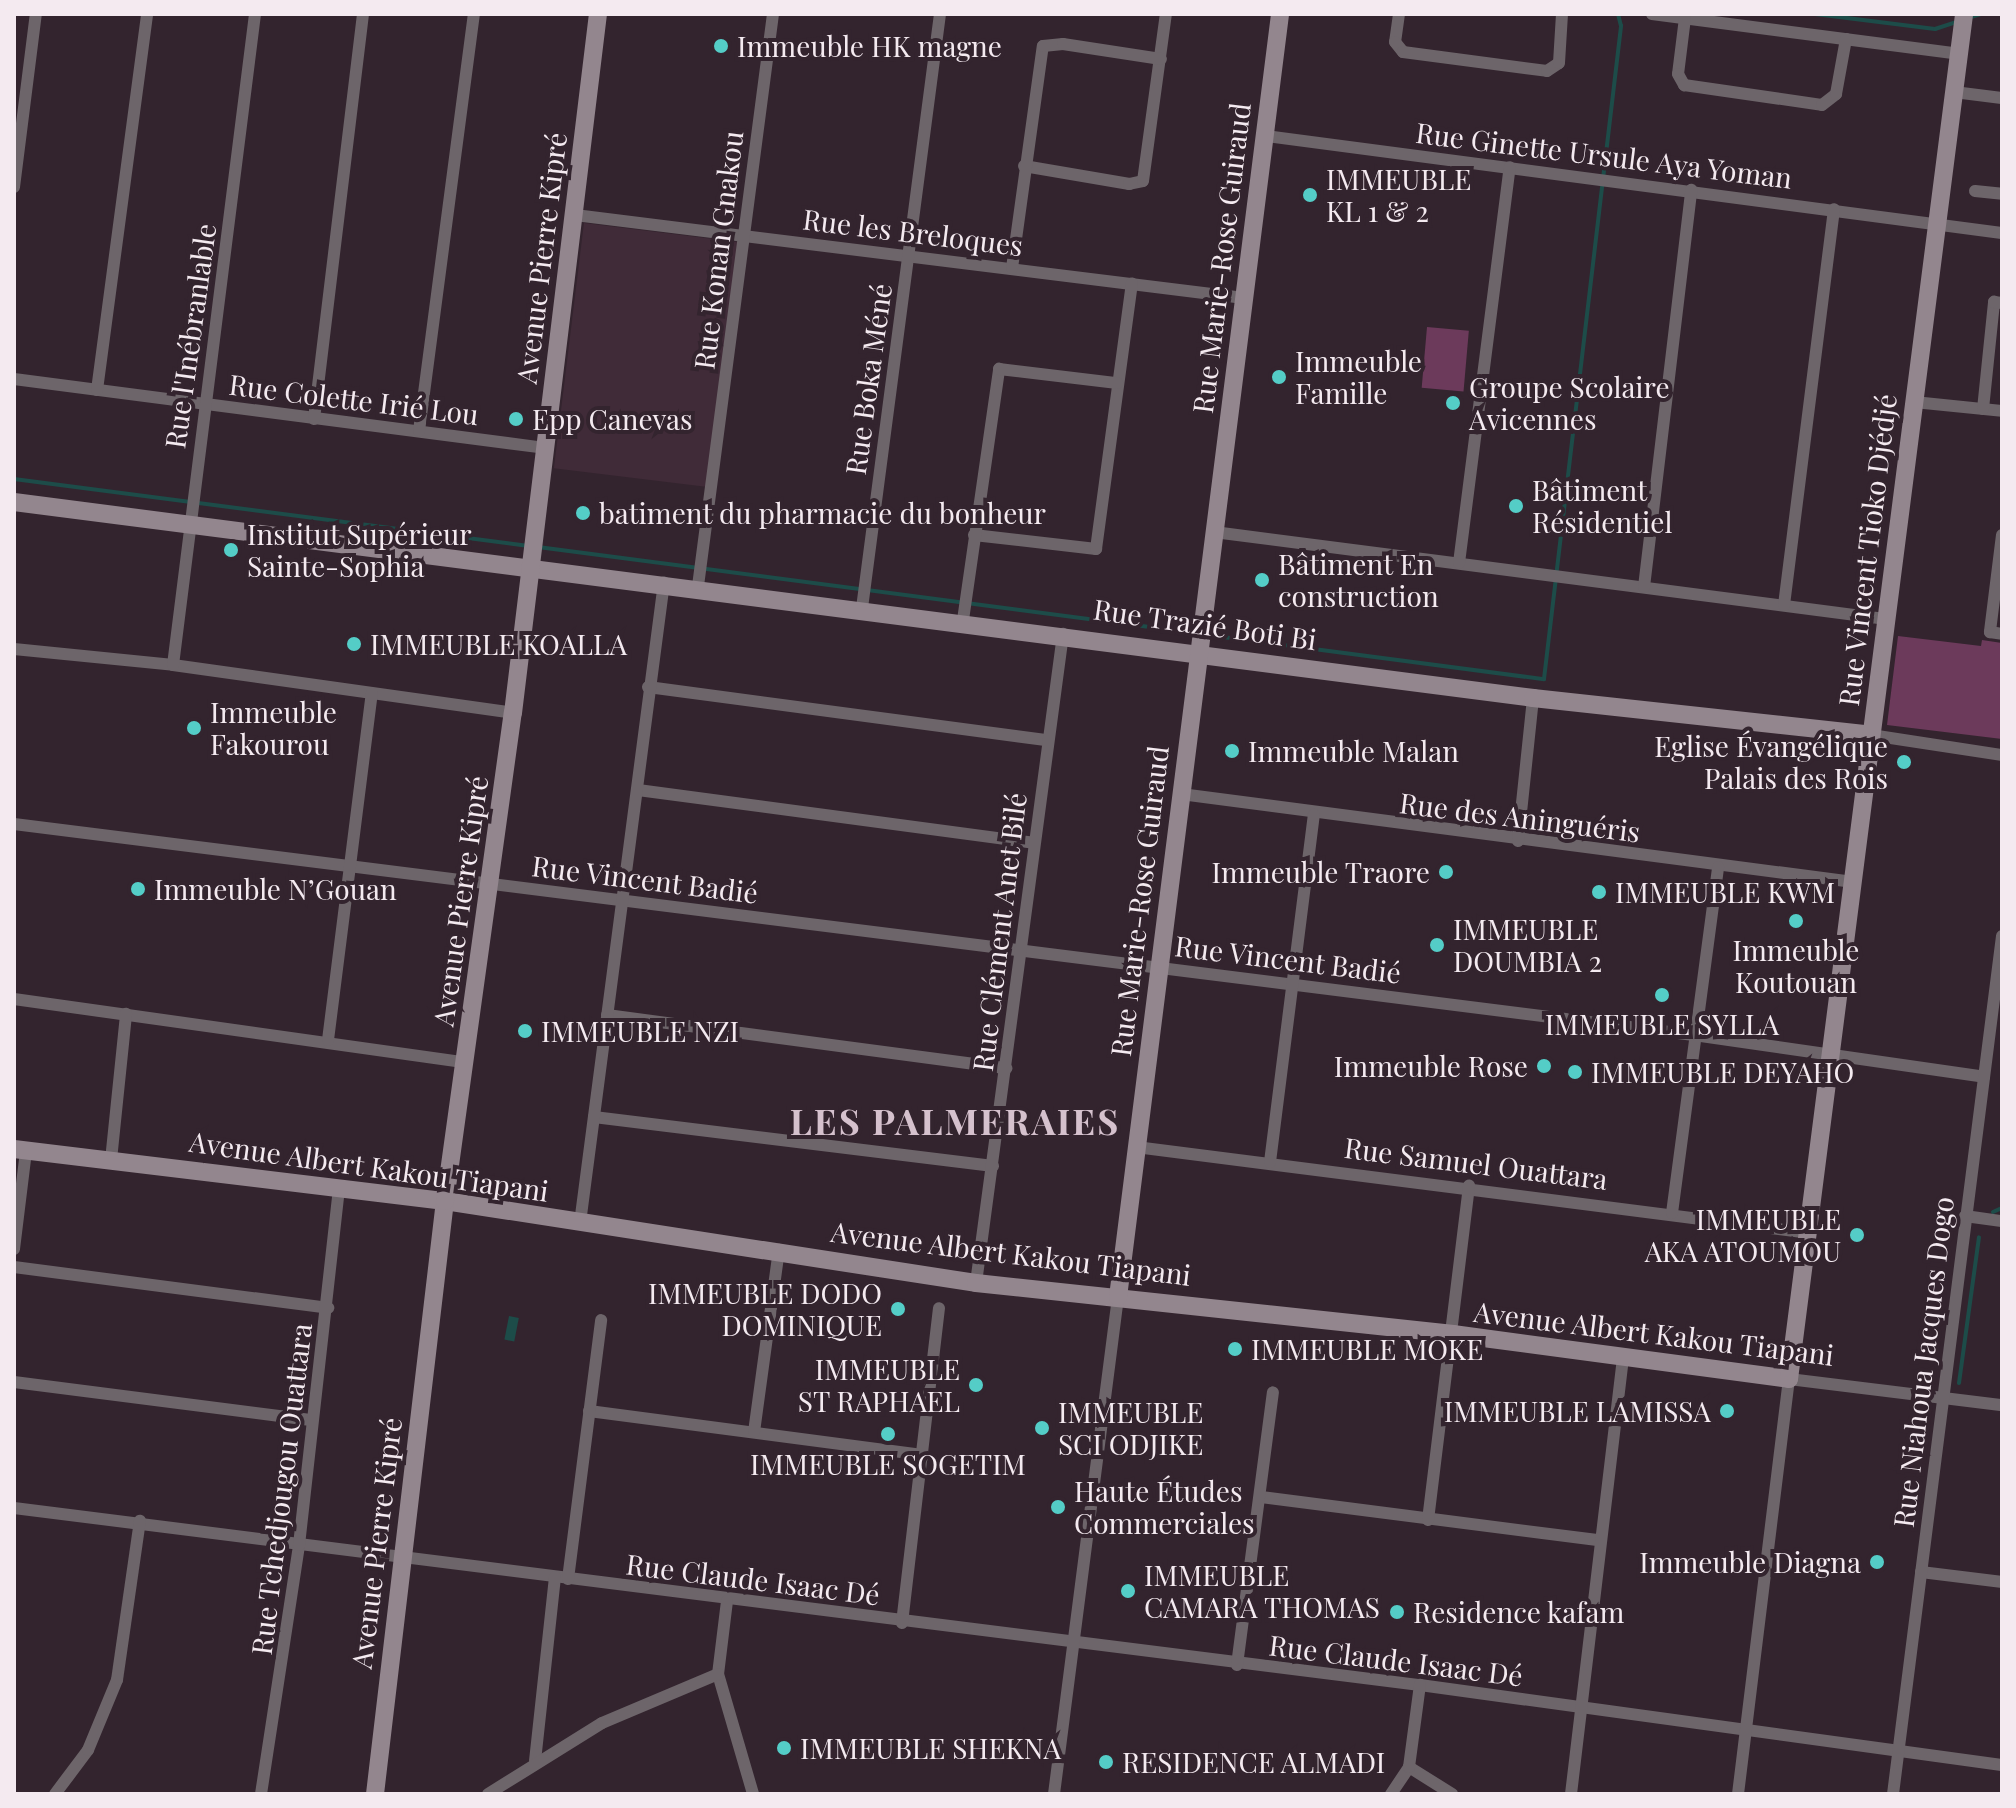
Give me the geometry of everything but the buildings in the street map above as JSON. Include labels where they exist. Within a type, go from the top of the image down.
[{"type":"street","points":[[14,187],[36,14]]},
{"type":"street","points":[[97,390],[147,14]]},
{"type":"street","name":"Rue l'Inébranlable","points":[[173,665],[255,14]]},
{"type":"street","points":[[314,419],[363,14]]},
{"type":"street","points":[[419,431],[474,14]]},
{"type":"street","name":"Avenue Pierre Kipré","points":[[375,1794],[445,1201],[491,884],[598,14]]},
{"type":"street","name":"Rue Konan Gnakou","points":[[698,586],[773,14]]},
{"type":"street","name":"Rue Boka Méné","points":[[862,608],[940,14]]},
{"type":"street","points":[[1024,166],[1129,184],[1143,181],[1166,14]]},
{"type":"street","name":"Rue Marie-Rose Guiraud","points":[[1054,1794],[1280,14]]},
{"type":"street","points":[[1399,14],[1395,42],[1403,52],[1547,71],[1559,63],[1562,14]]},
{"type":"street","points":[[1652,14],[1958,54]]},
{"type":"street","name":"Rue Vincent Tioko Djédjé","points":[[1789,1379],[1886,619],[1919,402],[1936,222],[1964,14]]},
{"type":"street","points":[[1685,18],[1678,74],[1684,85],[1822,105],[1836,94],[1846,39]]},
{"type":"street","points":[[1012,268],[1043,46],[1063,44],[1161,59]]},
{"type":"street","points":[[1954,92],[2002,98]]},
{"type":"street","name":"Rue Ginette Ursule Aya Yoman","points":[[1266,136],[2002,233]]},
{"type":"street","points":[[1459,563],[1510,167]]},
{"type":"street","points":[[1644,587],[1691,190]]},
{"type":"street","points":[[1975,191],[2002,194]]},
{"type":"street","points":[[1784,605],[1834,209]]},
{"type":"street","name":"Rue les Breloques","points":[[575,215],[1244,298]]},
{"type":"street","points":[[974,535],[1096,549],[1132,283]]},
{"type":"street","points":[[1983,409],[1994,302],[2002,303]]},
{"type":"street","points":[[963,620],[999,369],[1117,383]]},
{"type":"street","name":"Rue Colette Irié Lou","points":[[14,379],[545,448]]},
{"type":"street","points":[[1919,402],[2002,411]]},
{"type":"street","name":"Rue Trazié Boti Bi","points":[[14,502],[963,620],[1533,698],[1871,735]]},
{"type":"street","points":[[1214,532],[1886,619]]},
{"type":"street","points":[[2002,535],[1990,632],[2002,634]]},
{"type":"street","points":[[580,1223],[664,582]]},
{"type":"street","name":"Rue Clément Anet Bilé","points":[[976,1283],[1063,634]]},
{"type":"street","points":[[14,649],[173,665],[513,713]]},
{"type":"street","points":[[648,687],[1047,740]]},
{"type":"street","points":[[328,1040],[372,694]]},
{"type":"street","points":[[1518,841],[1533,698]]},
{"type":"street","points":[[1871,735],[2002,755]]},
{"type":"street","points":[[638,790],[1033,843]]},
{"type":"street","name":"Rue des Aninguéris","points":[[1181,794],[1314,815],[1853,882]]},
{"type":"street","points":[[1270,1162],[1314,815]]},
{"type":"street","name":"Rue Vincent Badié","points":[[14,824],[1694,1035],[1984,1077]]},
{"type":"street","points":[[1672,1213],[1718,867]]},
{"type":"street","name":"Rue Niahoua Jacques Dogo","points":[[1893,1794],[2002,936]]},
{"type":"street","points":[[14,999],[328,1040],[467,1063]]},
{"type":"street","points":[[111,1160],[126,1014]]},
{"type":"street","points":[[607,1015],[1006,1068]]},
{"type":"street","points":[[594,1117],[993,1166]]},
{"type":"street","name":"Rue Samuel Ouattara","points":[[1136,1147],[1469,1186],[1809,1233]]},
{"type":"street","points":[[14,1249],[20,1150]]},
{"type":"street","name":"Avenue Albert Kakou Tiapani","points":[[20,1150],[445,1201],[779,1250],[976,1283],[1453,1334],[2002,1405]]},
{"type":"street","points":[[1428,1520],[1469,1186]]},
{"type":"street","name":"Rue Tchedjougou Ouattara","points":[[261,1794],[299,1545],[311,1420],[328,1308],[339,1188]]},
{"type":"street","points":[[1965,1216],[2002,1221]]},
{"type":"street","points":[[754,1432],[779,1250]]},
{"type":"street","points":[[14,1267],[328,1308]]},
{"type":"street","points":[[902,1623],[939,1308]]},
{"type":"street","points":[[535,1761],[601,1320]]},
{"type":"street","points":[[1571,1794],[1597,1540],[1623,1357]]},
{"type":"street","points":[[1738,1794],[1789,1379]]},
{"type":"street","points":[[14,1382],[311,1420]]},
{"type":"street","points":[[1237,1665],[1273,1392]]},
{"type":"street","points":[[589,1411],[924,1455]]},
{"type":"street","points":[[1261,1497],[1597,1540]]},
{"type":"street","name":"Rue Claude Isaac Dé","points":[[14,1508],[140,1521],[727,1601],[1420,1685],[2002,1765]]},
{"type":"street","points":[[55,1794],[88,1750],[117,1680],[140,1521]]},
{"type":"street","points":[[1921,1572],[2002,1582]]},
{"type":"street","points":[[727,1601],[718,1674],[753,1794]]},
{"type":"street","points":[[488,1794],[535,1761],[602,1723],[718,1674]]},
{"type":"street","points":[[1391,1794],[1409,1767],[1420,1685]]},
{"type":"street","points":[[1409,1767],[1452,1794]]},
{"type":"shaded area","points":[[584,223],[738,242],[708,487],[554,468]]},
{"type":"shaded area","points":[[1427,327],[1469,331],[1464,391],[1422,388]]},
{"type":"shaded area","points":[[1898,636],[1981,646],[1982,640],[2002,643],[2002,739],[1887,725]]},
{"type":"shaded area","points":[[509,1316],[519,1318],[514,1341],[504,1340]]},
{"type":"waterway","points":[[1208,635],[1544,679],[1621,26],[1618,14]]},
{"type":"waterway","points":[[1815,14],[1935,29],[1956,22]]},
{"type":"waterway","points":[[1968,18],[1981,14]]},
{"type":"waterway","points":[[14,479],[529,546]]},
{"type":"waterway","points":[[538,547],[1195,633]]},
{"type":"waterway","points":[[1993,1212],[2002,1208]]},
{"type":"waterway","points":[[1959,1383],[1979,1237]]},
{"type":"place","name":"Immeuble HK magne","points":[[721,46]]},
{"type":"place","name":"IMMEUBLE KL 1 & 2","points":[[1310,195]]},
{"type":"place","name":"Immeuble Famille","points":[[1279,377]]},
{"type":"place","name":"Groupe Scolaire Avicennes","points":[[1453,403]]},
{"type":"place","name":"Epp Canevas","points":[[516,419]]},
{"type":"place","name":"Bâtiment Résidentiel","points":[[1516,506]]},
{"type":"place","name":"batiment du pharmacie du bonheur","points":[[583,513]]},
{"type":"place","name":"Institut Supérieur Sainte-Sophia","points":[[231,550]]},
{"type":"place","name":"Bâtiment En construction","points":[[1262,580]]},
{"type":"place","name":"IMMEUBLE KOALLA","points":[[354,644]]},
{"type":"place","name":"Immeuble Fakourou","points":[[194,728]]},
{"type":"place","name":"Immeuble Malan","points":[[1232,751]]},
{"type":"place","name":"Eglise Évangélique Palais des Rois","points":[[1904,762]]},
{"type":"place","name":"Immeuble Traore","points":[[1446,872]]},
{"type":"place","name":"Immeuble N’Gouan","points":[[138,889]]},
{"type":"place","name":"IMMEUBLE KWM","points":[[1599,892]]},
{"type":"place","name":"Immeuble Koutouan","points":[[1796,921]]},
{"type":"place","name":"IMMEUBLE DOUMBIA 2","points":[[1437,945]]},
{"type":"place","name":"IMMEUBLE SYLLA","points":[[1662,995]]},
{"type":"place","name":"IMMEUBLE NZI","points":[[525,1031]]},
{"type":"place","name":"Immeuble Rose","points":[[1544,1066]]},
{"type":"place","name":"IMMEUBLE DEYAHO","points":[[1575,1072]]},
{"type":"place","name":"IMMEUBLE AKA ATOUMOU","points":[[1857,1235]]},
{"type":"place","name":"IMMEUBLE DODO DOMINIQUE","points":[[898,1309]]},
{"type":"place","name":"IMMEUBLE MOKE","points":[[1235,1349]]},
{"type":"place","name":"IMMEUBLE ST RAPHAEL","points":[[976,1385]]},
{"type":"place","name":"IMMEUBLE LAMISSA","points":[[1727,1411]]},
{"type":"place","name":"IMMEUBLE SCI ODJIKE","points":[[1042,1428]]},
{"type":"place","name":"IMMEUBLE SOGETIM","points":[[888,1434]]},
{"type":"place","name":"Haute Études Commerciales","points":[[1058,1507]]},
{"type":"place","name":"Immeuble Diagna","points":[[1877,1562]]},
{"type":"place","name":"IMMEUBLE CAMARA THOMAS","points":[[1128,1591]]},
{"type":"place","name":"Residence kafam","points":[[1397,1612]]},
{"type":"place","name":"IMMEUBLE SHEKNA","points":[[784,1748]]},
{"type":"place","name":"RESIDENCE ALMADI","points":[[1106,1762]]},
{"type":"district","name":"LES PALMERAIES","points":[[955,1121]]}]
